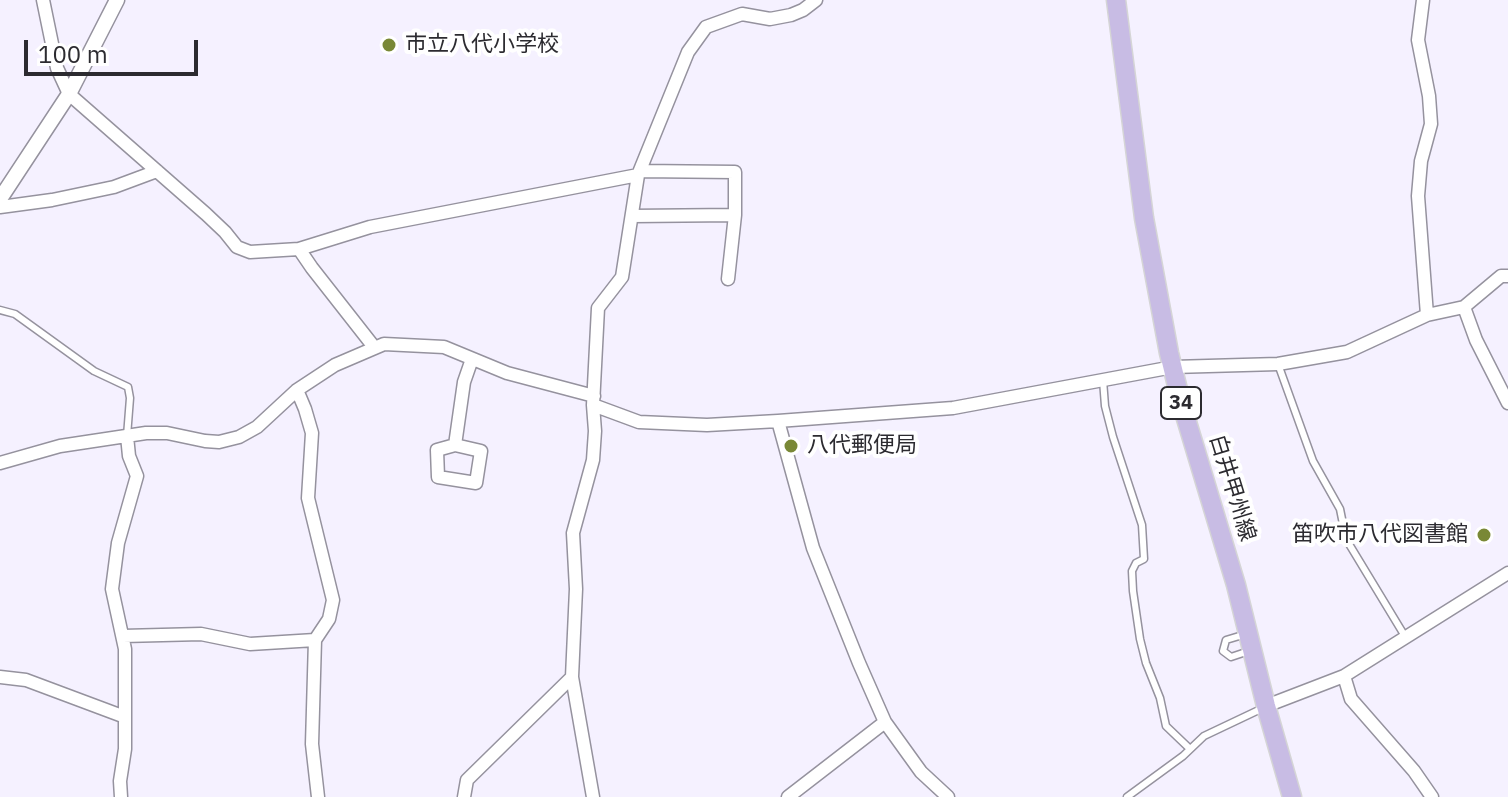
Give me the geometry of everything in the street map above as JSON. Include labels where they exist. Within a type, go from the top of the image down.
[{"type":"main road","name":"白井甲州線","points":[[1116,0],[1144,218],[1169,353],[1236,585],[1292,797]]},
{"type":"street","points":[[43,0],[57,68],[69,94],[225,232],[237,247],[250,252],[299,249],[370,227],[639,173],[735,172],[735,215],[728,279]]},
{"type":"street","points":[[0,199],[69,94],[117,0]]},
{"type":"street","points":[[593,797],[572,677],[576,589],[573,533],[593,460],[598,308],[622,277],[639,173],[688,52],[706,27],[742,7],[770,19],[791,15],[816,0]]},
{"type":"street","points":[[1423,0],[1418,40],[1431,124],[1421,161],[1418,196],[1427,315]]},
{"type":"street","points":[[0,207],[114,187],[157,171]]},
{"type":"street","points":[[632,216],[735,215]]},
{"type":"street","points":[[299,249],[374,347]]},
{"type":"street","points":[[0,463],[60,446],[127,436],[167,433],[219,442],[239,437],[257,427],[297,390],[335,365],[384,344],[444,347],[507,373],[593,400],[639,422],[707,425],[778,421],[953,408],[1173,367],[1278,364],[1347,352],[1427,315],[1464,307],[1501,276],[1508,276]]},
{"type":"street","points":[[1464,307],[1476,340],[1508,403]]},
{"type":"street","points":[[455,445],[464,382],[472,359]]},
{"type":"street","points":[[297,390],[312,433],[308,498],[333,600],[329,619],[315,640],[312,744],[318,797]]},
{"type":"street","points":[[778,421],[813,548],[885,722],[921,772],[948,797]]},
{"type":"street","points":[[121,797],[125,749],[125,649],[112,589],[118,543],[137,476],[129,456],[127,436]]},
{"type":"street","points":[[1266,706],[1344,676],[1508,573]]},
{"type":"street","points":[[123,636],[201,634],[250,644],[315,640]]},
{"type":"street","points":[[1344,676],[1351,699],[1414,771],[1432,797]]},
{"type":"street","points":[[0,677],[26,680],[125,717]]},
{"type":"street","points":[[464,797],[467,780],[572,677]]},
{"type":"street","points":[[788,797],[885,722]]},
{"type":"lane","points":[[0,310],[15,314],[94,371],[128,387],[127,436]]},
{"type":"lane","points":[[1278,364],[1313,461],[1340,509],[1346,539],[1406,638]]},
{"type":"lane","points":[[1103,380],[1105,406],[1113,437],[1142,525],[1144,559],[1136,563],[1132,571],[1140,639],[1166,726],[1190,749]]},
{"type":"lane","points":[[1127,797],[1204,736],[1266,706]]},
{"type":"place","name":"市立八代小学校","points":[[389,45]]},
{"type":"place","name":"八代郵便局","points":[[791,446]]},
{"type":"place","name":"笛吹市八代図書館","points":[[1484,535]]}]
